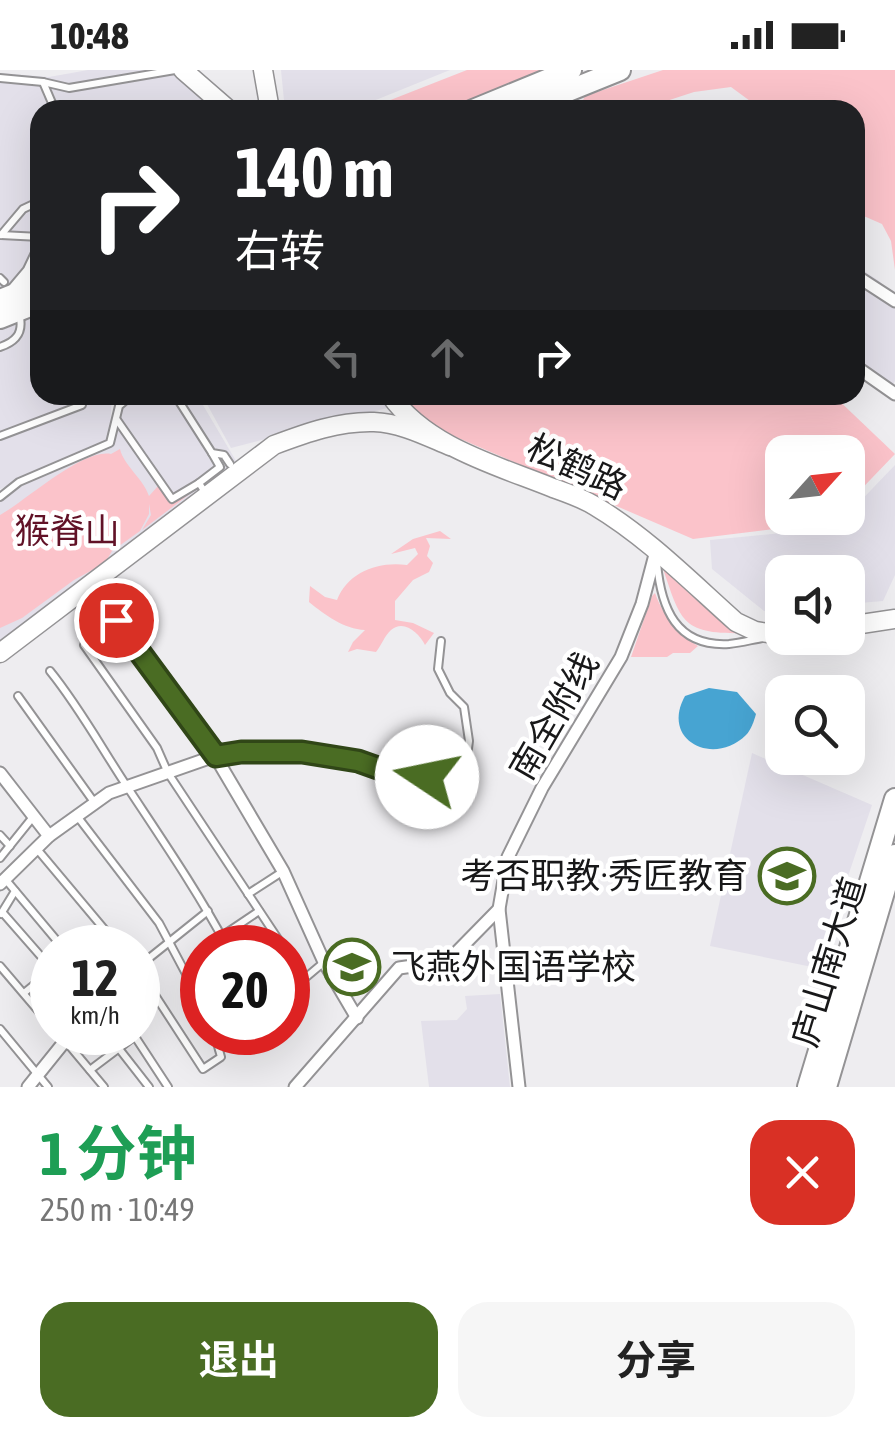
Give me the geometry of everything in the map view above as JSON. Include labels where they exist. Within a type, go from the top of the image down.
[{"type":"highway","points":[[498,100],[572,70]]},
{"type":"highway","points":[[546,100],[620,70]]},
{"type":"highway","points":[[4,302],[30,289]]},
{"type":"highway","points":[[4,302],[30,302]]},
{"type":"highway","name":"庐山南大道","points":[[808,1087],[895,799]]},
{"type":"highway","name":"庐山南大道","points":[[826,1087],[895,856]]},
{"type":"main road","points":[[183,70],[218,100]]},
{"type":"main road","points":[[262,70],[268,100]]},
{"type":"main road","name":"松鹤路","points":[[397,405],[450,446],[590,503],[626,526],[736,622],[765,633]]},
{"type":"main road","points":[[0,654],[203,489],[274,445],[322,427],[376,422],[410,429],[450,446]]},
{"type":"main road","points":[[865,623],[895,619]]},
{"type":"street","points":[[30,266],[4,302],[30,314]]},
{"type":"street","points":[[865,282],[895,301]]},
{"type":"street","points":[[865,373],[895,394]]},
{"type":"street","name":"南全附线","points":[[519,1087],[499,909],[508,857],[542,788],[621,657],[642,604],[656,551]]},
{"type":"street","points":[[2,882],[49,836],[109,793],[216,756],[283,871],[324,962],[357,1018]]},
{"type":"street","points":[[0,773],[49,836]]},
{"type":"street","points":[[295,1087],[399,968],[448,961],[499,909]]},
{"type":"street","points":[[28,1087],[50,1055]]},
{"type":"lane","points":[[0,78],[69,88],[175,70]]},
{"type":"lane","points":[[43,82],[50,100]]},
{"type":"lane","points":[[0,236],[30,206]]},
{"type":"lane","points":[[0,236],[30,237]]},
{"type":"lane","points":[[0,347],[20,335],[22,326],[4,302]]},
{"type":"lane","points":[[0,436],[79,405]]},
{"type":"lane","points":[[0,497],[19,482],[110,443],[119,405]]},
{"type":"lane","points":[[117,419],[172,500],[203,489],[220,467],[181,405]]},
{"type":"lane","points":[[212,454],[224,455],[230,464]]},
{"type":"lane","points":[[656,551],[660,593],[671,617],[685,634],[703,642],[728,644],[765,638]]},
{"type":"lane","points":[[116,620],[216,756],[302,752],[427,777],[466,762],[469,741],[464,707],[450,692],[438,669],[441,641]]},
{"type":"lane","points":[[84,645],[157,748],[168,773],[269,925]]},
{"type":"lane","points":[[50,671],[74,700],[216,925]]},
{"type":"lane","points":[[18,696],[95,803]]},
{"type":"lane","points":[[0,858],[34,816]]},
{"type":"lane","points":[[77,816],[160,923],[180,961]]},
{"type":"lane","points":[[0,835],[10,846]]},
{"type":"lane","points":[[36,848],[101,925]]},
{"type":"lane","points":[[248,894],[283,871]]},
{"type":"lane","points":[[2,882],[16,891],[44,925]]},
{"type":"lane","points":[[16,891],[2,914],[30,945]]},
{"type":"lane","points":[[160,949],[208,911]]},
{"type":"lane","points":[[239,925],[260,911]]},
{"type":"lane","points":[[310,974],[324,962]]},
{"type":"lane","points":[[2,972],[30,1000]]},
{"type":"lane","points":[[24,993],[30,988]]},
{"type":"lane","points":[[160,1002],[180,1033]]},
{"type":"lane","points":[[0,1029],[48,1087]]},
{"type":"lane","points":[[77,1055],[104,1087]]},
{"type":"lane","points":[[90,1070],[110,1055]]},
{"type":"lane","points":[[125,1055],[149,1087]]},
{"type":"lane","points":[[147,1055],[168,1087]]},
{"type":"lane","points":[[194,1055],[203,1069],[220,1055]]},
{"type":"shaded area","points":[[88,70],[170,70],[204,100],[30,100],[30,405],[111,405],[109,442],[0,489],[0,73],[49,77]]},
{"type":"shaded area","points":[[281,70],[450,70],[376,100],[284,100]]},
{"type":"shaded area","points":[[865,272],[895,297],[893,384],[865,365]]},
{"type":"shaded area","points":[[115,405],[203,405],[239,466],[0,642],[0,492],[113,444]]},
{"type":"shaded area","points":[[207,405],[387,408],[231,448]]},
{"type":"shaded area","points":[[895,465],[895,575],[883,601],[865,603],[865,555],[765,555],[764,611],[712,569],[710,540],[765,535],[865,535],[865,496]]},
{"type":"shaded area","name":"考否职教·秀匠教育","points":[[752,753],[765,759],[765,775],[803,775],[872,805],[817,968],[710,946]]},
{"type":"shaded area","points":[[500,994],[510,1087],[429,1087],[421,1021],[457,1020],[467,1009],[465,996]]},
{"type":"green space","points":[[467,70],[555,70],[481,100],[390,100]]},
{"type":"green space","points":[[663,70],[895,70],[895,270],[891,241],[882,224],[865,217],[865,100],[749,100],[731,87],[670,100],[583,100],[585,96]]},
{"type":"green space","points":[[409,405],[844,405],[895,454],[865,485],[865,435],[765,435],[765,530],[693,539],[435,428]]},
{"type":"green space","name":"猴脊山","points":[[120,449],[149,496],[159,485],[171,502],[185,492],[191,493],[142,530],[151,515],[149,504],[149,514],[140,531],[112,551],[105,563],[22,618],[0,628],[0,515],[71,467]]},
{"type":"green space","points":[[440,531],[451,539],[426,538],[430,546],[427,556],[433,563],[429,572],[413,580],[395,601],[395,620],[434,633],[425,645],[415,632],[401,626],[389,632],[376,652],[348,652],[365,630],[342,624],[309,602],[310,586],[337,600],[348,582],[365,571],[385,565],[407,565],[418,554],[415,548],[391,554],[413,539]]},
{"type":"green space","points":[[661,563],[746,633],[707,631],[686,620],[673,598]]},
{"type":"green space","points":[[655,593],[672,624],[698,646],[690,653],[631,657]]},
{"type":"water","points":[[709,688],[737,692],[756,714],[746,735],[719,749],[694,744],[679,726],[685,696]]},
{"type":"place","name":"考否职教·秀匠教育","points":[[787,876]]},
{"type":"place","name":"飞燕外国语学校","points":[[352,967]]},
{"type":"route","points":[[116,620],[216,756],[302,752],[427,777]]}]
